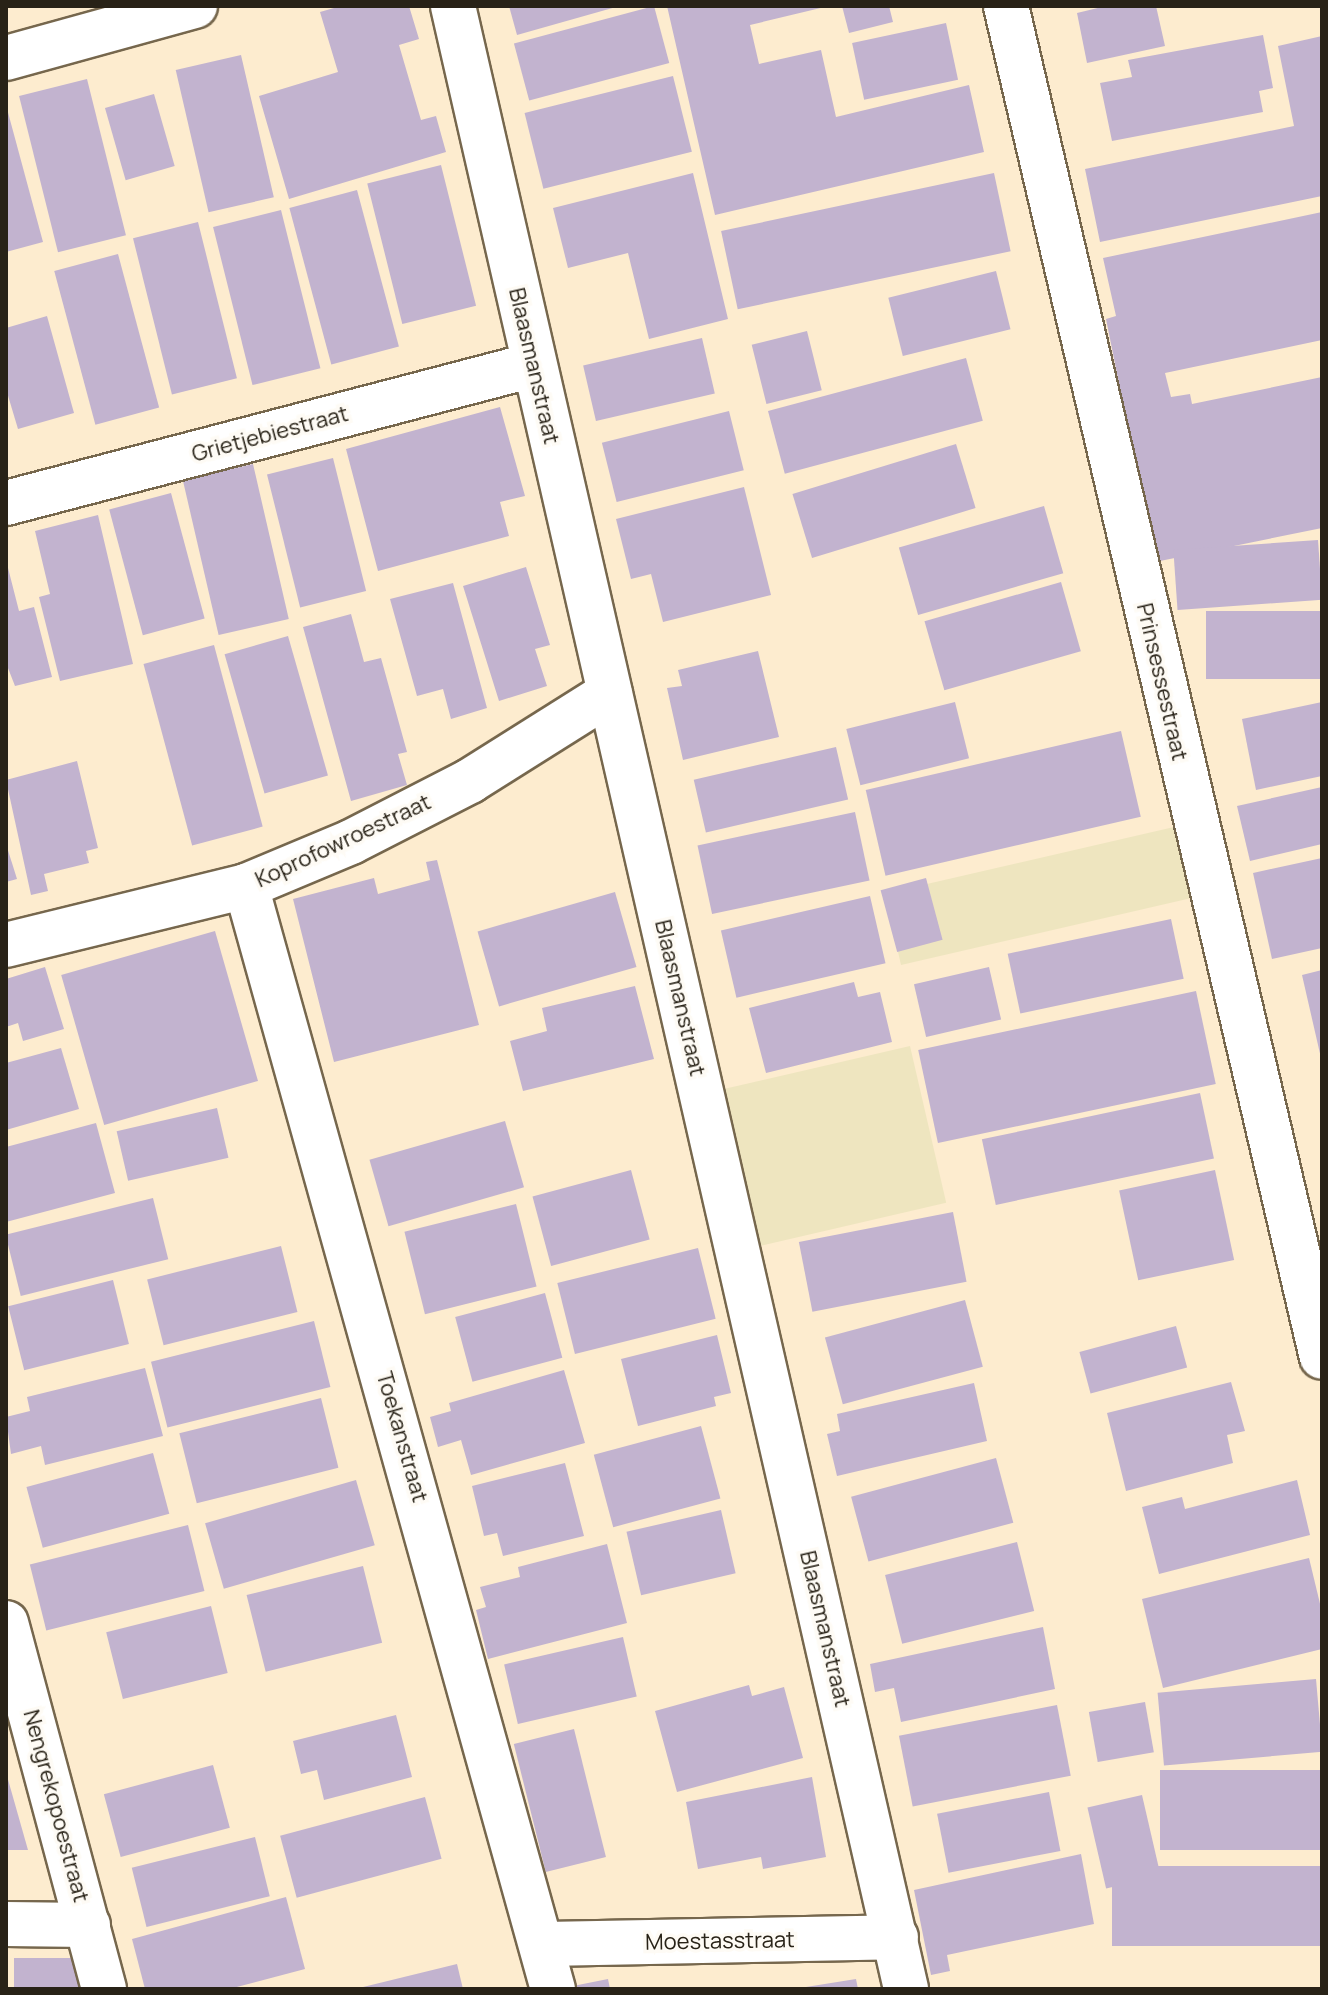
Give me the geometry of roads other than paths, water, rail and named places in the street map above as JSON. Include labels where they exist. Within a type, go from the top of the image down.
[{"type":"street","points":[[6,58],[195,6]]},
{"type":"street","name":"Blaasmanstraat","points":[[453,6],[906,1989]]},
{"type":"street","name":"Prinsessestraat","points":[[1006,6],[1322,1357]]},
{"type":"street","name":"Grietjebiestraat","points":[[6,503],[533,365]]},
{"type":"street","name":"Koprofowroestraat","points":[[6,945],[246,886],[351,842],[470,781],[610,693]]},
{"type":"street","name":"Toekanstraat","points":[[246,886],[545,1944],[553,1989]]},
{"type":"street","name":"Nengrekopoestraat","points":[[6,1623],[104,1989]]},
{"type":"street","points":[[6,1924],[88,1925]]},
{"type":"street","name":"Moestasstraat","points":[[545,1944],[896,1937]]}]
